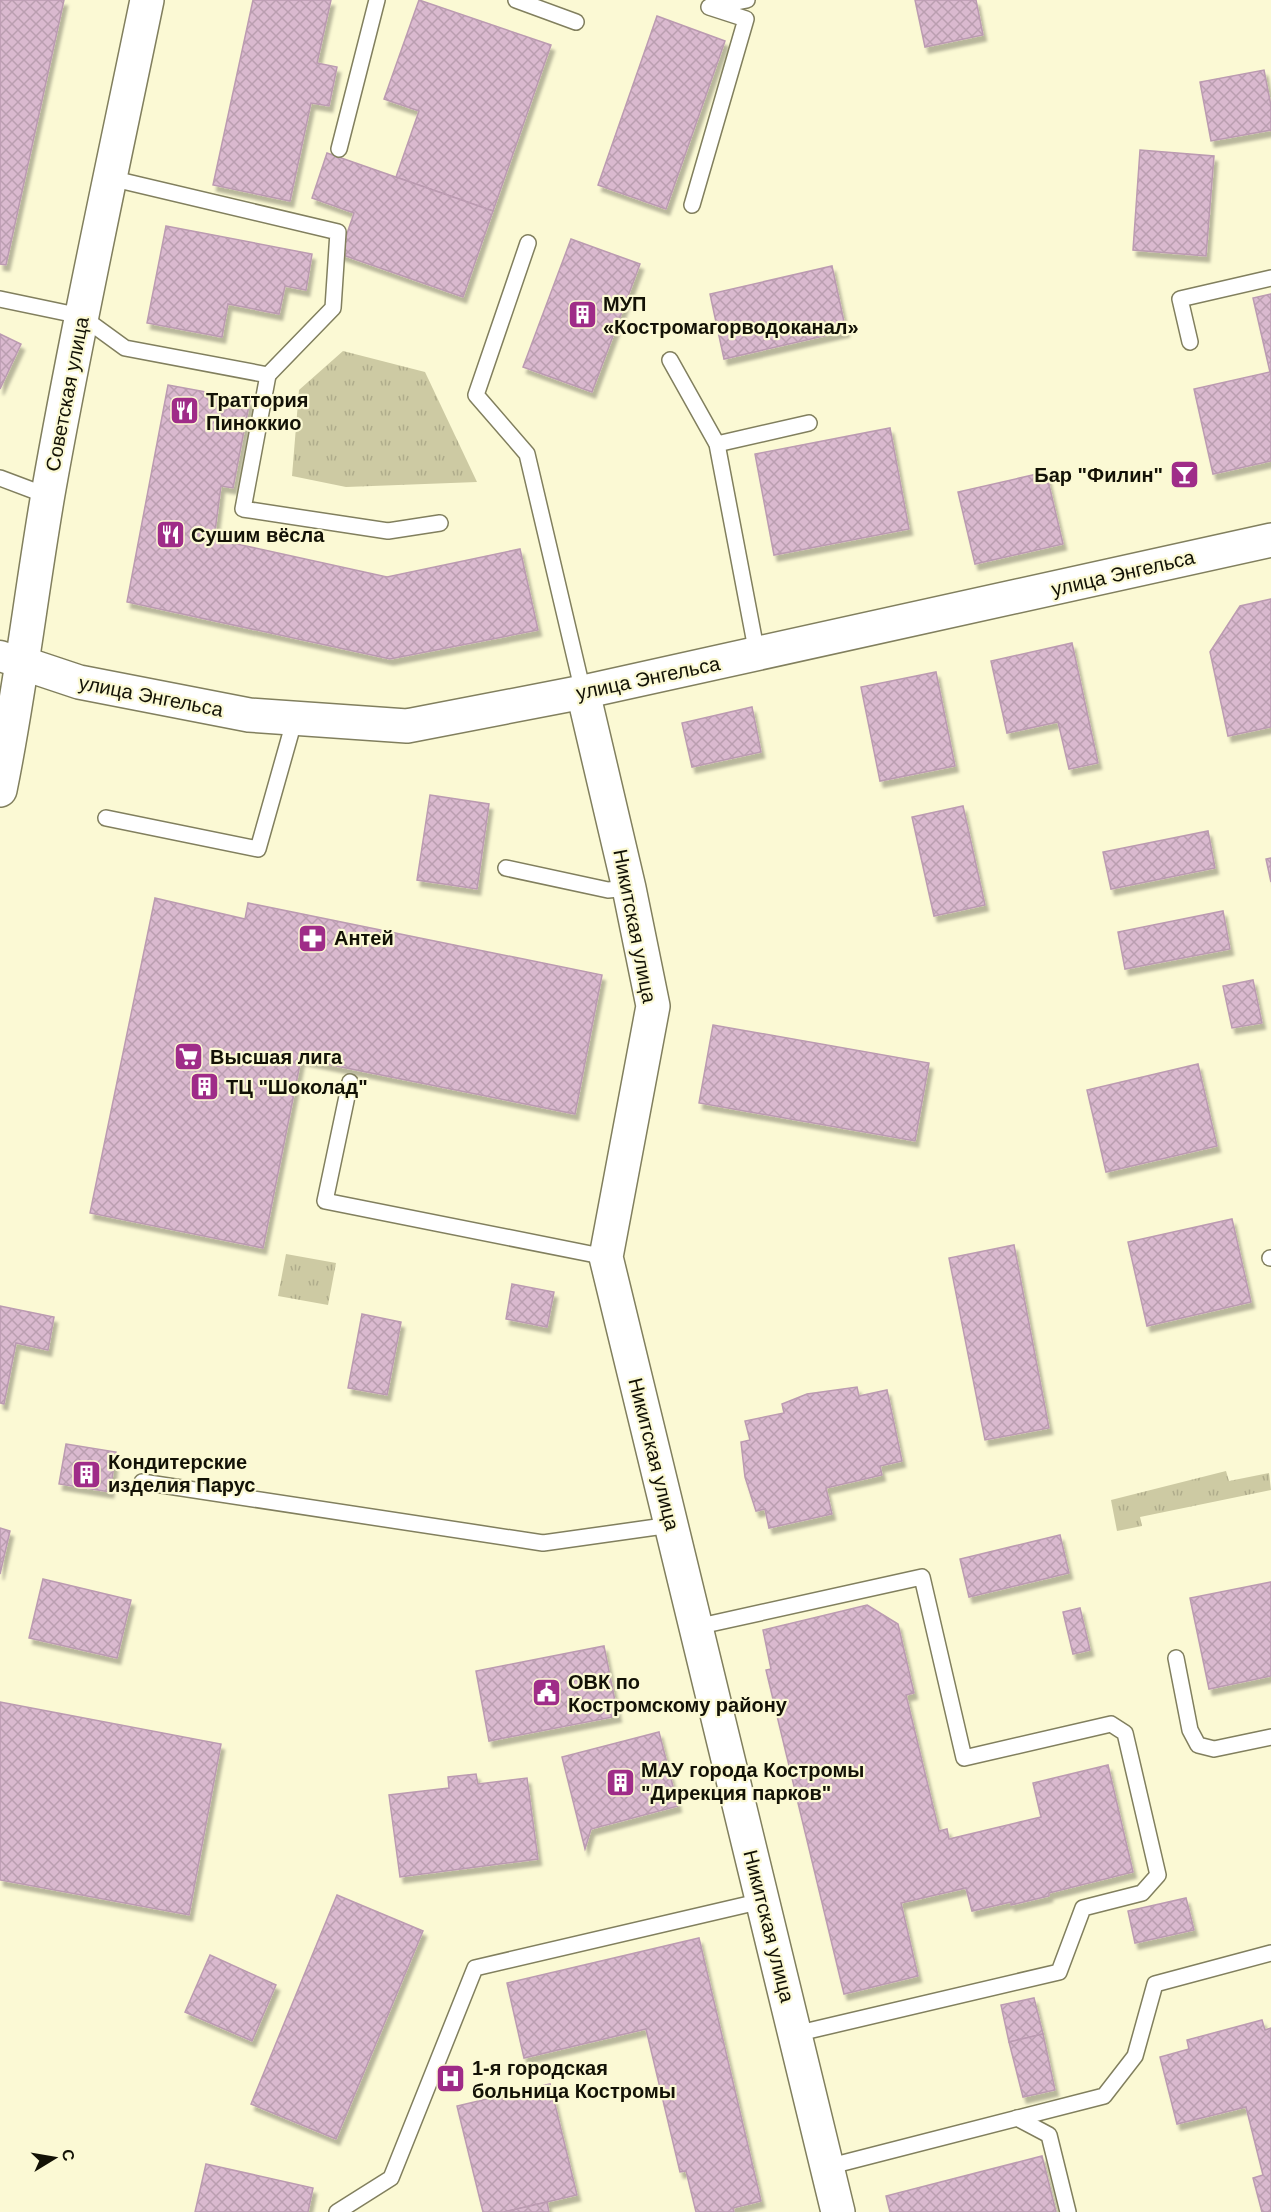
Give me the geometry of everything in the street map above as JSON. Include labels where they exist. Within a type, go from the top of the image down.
[{"type":"main road","name":"Советская улица","points":[[0,790],[11,659],[48,496],[81,316],[147,0]]},
{"type":"main road","name":"улица Энгельса","points":[[11,659],[79,682],[249,715],[407,726],[583,692],[1271,540]]},
{"type":"main road","name":"Никитская улица","points":[[583,692],[629,888],[653,1006],[606,1257],[838,2212]]},
{"type":"lane","points":[[339,149],[377,0]]},
{"type":"lane","points":[[516,0],[576,22]]},
{"type":"lane","points":[[708,4],[747,0]]},
{"type":"lane","points":[[692,205],[746,20],[708,4]]},
{"type":"lane","points":[[110,178],[338,232],[333,308],[268,375],[243,509],[388,531],[440,523]]},
{"type":"lane","points":[[528,243],[476,395],[527,454],[583,692]]},
{"type":"lane","points":[[1190,342],[1180,299],[1271,278]]},
{"type":"lane","points":[[0,299],[81,316],[125,348],[268,375]]},
{"type":"lane","points":[[670,360],[717,444],[757,654]]},
{"type":"lane","points":[[717,444],[809,423]]},
{"type":"lane","points":[[0,478],[48,496]]},
{"type":"lane","points":[[106,819],[258,849],[295,718]]},
{"type":"lane","points":[[506,868],[608,890],[629,888]]},
{"type":"lane","points":[[350,1082],[325,1201],[606,1257]]},
{"type":"lane","points":[[142,1482],[543,1543],[671,1525]]},
{"type":"lane","points":[[696,1627],[922,1578],[964,1758],[1111,1724],[1125,1733],[1158,1875],[1142,1893],[1083,1908],[1059,1972],[795,2034]]},
{"type":"lane","points":[[1176,1658],[1190,1730],[1198,1745],[1214,1749],[1271,1737]]},
{"type":"lane","points":[[337,2212],[391,2178],[475,1968],[762,1901]]},
{"type":"lane","points":[[827,2167],[1104,2097],[1135,2056],[1155,1984],[1271,1953]]},
{"type":"lane","points":[[1017,2118],[1049,2136],[1068,2212]]},
{"type":"green space","points":[[343,351],[425,372],[477,482],[346,487],[292,476],[299,390]]},
{"type":"green space","points":[[286,1254],[336,1263],[328,1305],[278,1296]]},
{"type":"green space","points":[[1226,1471],[1229,1481],[1269,1473],[1271,1490],[1140,1517],[1142,1526],[1117,1531],[1111,1500]]},
{"type":"building","points":[[0,0],[64,0],[6,265],[0,264]]},
{"type":"building","points":[[253,0],[331,0],[317,63],[337,67],[329,106],[311,103],[290,201],[213,185]]},
{"type":"building","points":[[419,0],[551,45],[493,211],[396,177],[419,111],[384,99]]},
{"type":"building","points":[[915,0],[976,0],[983,35],[925,47]]},
{"type":"building","points":[[657,16],[725,41],[666,209],[598,185]]},
{"type":"building","points":[[1264,70],[1271,106],[1271,130],[1211,141],[1200,82]]},
{"type":"building","points":[[1140,150],[1214,156],[1206,256],[1133,250]]},
{"type":"building","points":[[327,153],[493,211],[463,297],[340,254],[354,213],[312,198]]},
{"type":"building","points":[[166,226],[312,254],[306,290],[285,286],[279,314],[228,304],[222,337],[147,323]]},
{"type":"building","name":"МУП «Костромагорводоканал»","points":[[571,239],[640,264],[592,392],[523,367]]},
{"type":"building","points":[[832,266],[846,331],[724,359],[710,294]]},
{"type":"building","points":[[1271,294],[1271,461],[1213,474],[1194,389],[1270,372],[1253,298]]},
{"type":"building","points":[[0,334],[21,344],[0,389]]},
{"type":"building","points":[[168,385],[250,400],[233,488],[221,486],[214,539],[387,577],[520,549],[538,630],[390,659],[127,602]]},
{"type":"building","points":[[890,428],[909,529],[774,555],[755,454]]},
{"type":"building","points":[[1046,472],[1063,544],[975,564],[958,492]]},
{"type":"building","points":[[1271,599],[1271,727],[1228,736],[1210,652],[1240,606]]},
{"type":"building","points":[[1072,643],[1098,763],[1069,769],[1058,722],[1007,733],[991,661]]},
{"type":"building","points":[[936,672],[955,766],[880,781],[861,687]]},
{"type":"building","points":[[752,707],[761,752],[692,767],[682,723]]},
{"type":"building","points":[[430,795],[489,804],[477,889],[417,880]]},
{"type":"building","points":[[963,806],[985,905],[934,916],[912,817]]},
{"type":"building","points":[[1208,831],[1215,868],[1111,889],[1103,852]]},
{"type":"building","points":[[1271,858],[1271,882],[1266,859]]},
{"type":"building","name":"ТЦ \"Шоколад\"","points":[[155,898],[245,919],[248,903],[602,975],[575,1114],[301,1059],[263,1248],[90,1213]]},
{"type":"building","points":[[1223,911],[1230,949],[1125,969],[1118,932]]},
{"type":"building","points":[[1253,980],[1262,1023],[1232,1028],[1223,986]]},
{"type":"building","points":[[713,1025],[929,1063],[915,1141],[699,1103]]},
{"type":"building","points":[[1198,1064],[1217,1146],[1106,1172],[1087,1090]]},
{"type":"building","points":[[1232,1219],[1251,1302],[1147,1326],[1128,1242]]},
{"type":"building","points":[[1014,1245],[1049,1428],[985,1440],[949,1258]]},
{"type":"building","points":[[512,1284],[554,1292],[547,1327],[506,1319]]},
{"type":"building","points":[[0,1306],[54,1317],[48,1350],[16,1343],[4,1404],[0,1403]]},
{"type":"building","points":[[362,1314],[401,1322],[387,1395],[348,1388]]},
{"type":"building","points":[[857,1387],[859,1396],[887,1390],[902,1461],[880,1466],[882,1475],[826,1488],[832,1514],[769,1528],[765,1509],[756,1511],[745,1477],[741,1442],[750,1440],[745,1421],[784,1413],[782,1404],[807,1394]]},
{"type":"building","name":"Кондитерские изделия Парус","points":[[66,1444],[116,1452],[110,1492],[59,1484]]},
{"type":"building","points":[[0,1528],[10,1531],[0,1574]]},
{"type":"building","points":[[1060,1535],[1069,1573],[969,1597],[960,1559]]},
{"type":"building","points":[[43,1579],[131,1600],[117,1658],[29,1638]]},
{"type":"building","points":[[1271,1582],[1271,1676],[1209,1689],[1190,1598]]},
{"type":"building","points":[[867,1605],[898,1624],[914,1693],[906,1695],[939,1831],[947,1829],[949,1839],[1041,1817],[1033,1783],[1108,1765],[1133,1872],[1049,1893],[1049,1896],[972,1911],[966,1888],[901,1903],[918,1976],[844,1994],[766,1670],[771,1669],[763,1630]]},
{"type":"building","points":[[1080,1608],[1090,1650],[1073,1654],[1063,1612]]},
{"type":"building","name":"ОВК по Костромскому району","points":[[604,1646],[618,1716],[489,1741],[476,1671]]},
{"type":"building","points":[[0,1702],[221,1744],[189,1915],[0,1880]]},
{"type":"building","name":"МАУ города Костромы \"Дирекция парков\"","points":[[659,1732],[678,1806],[591,1829],[585,1849],[562,1757]]},
{"type":"building","points":[[476,1774],[478,1784],[527,1778],[538,1859],[400,1877],[389,1795],[449,1788],[448,1777]]},
{"type":"building","points":[[337,1895],[423,1931],[336,2139],[251,2104]]},
{"type":"building","points":[[1186,1898],[1194,1930],[1135,1943],[1128,1911]]},
{"type":"building","points":[[699,1938],[761,2201],[733,2208],[734,2212],[696,2212],[686,2171],[680,2172],[646,2029],[524,2058],[507,1983]]},
{"type":"building","points":[[210,1955],[276,1985],[252,2041],[185,2012]]},
{"type":"building","points":[[1034,1998],[1043,2034],[1009,2042],[1001,2005]]},
{"type":"building","points":[[1262,2020],[1265,2030],[1271,2028],[1271,2212],[1262,2212],[1253,2178],[1263,2175],[1246,2107],[1177,2124],[1160,2057],[1189,2049],[1187,2040]]},
{"type":"building","points":[[1043,2034],[1055,2090],[1023,2097],[1009,2042]]},
{"type":"building","points":[[550,2084],[577,2195],[504,2212],[483,2212],[457,2106]]},
{"type":"building","points":[[1042,2156],[1056,2212],[890,2212],[886,2196]]},
{"type":"building","points":[[206,2164],[313,2188],[308,2212],[195,2212]]},
{"type":"building","points":[[547,2202],[549,2212],[504,2212]]},
{"type":"place","name":"МУП «Костромагорводоканал»","points":[[582,315]]},
{"type":"place","name":"Траттория Пиноккио","points":[[185,411]]},
{"type":"place","name":"Бар \"Филин\"","points":[[1184,475]]},
{"type":"place","name":"Сушим вёсла","points":[[170,535]]},
{"type":"place","name":"Антей","points":[[313,938]]},
{"type":"place","name":"Высшая лига","points":[[189,1057]]},
{"type":"place","name":"ТЦ \"Шоколад\"","points":[[205,1087]]},
{"type":"place","name":"Кондитерские изделия Парус","points":[[87,1474]]},
{"type":"place","name":"ОВК по Костромскому району","points":[[547,1693]]},
{"type":"place","name":"МАУ города Костромы \"Дирекция парков\"","points":[[620,1782]]},
{"type":"place","name":"1-я городская больница Костромы","points":[[451,2079]]}]
